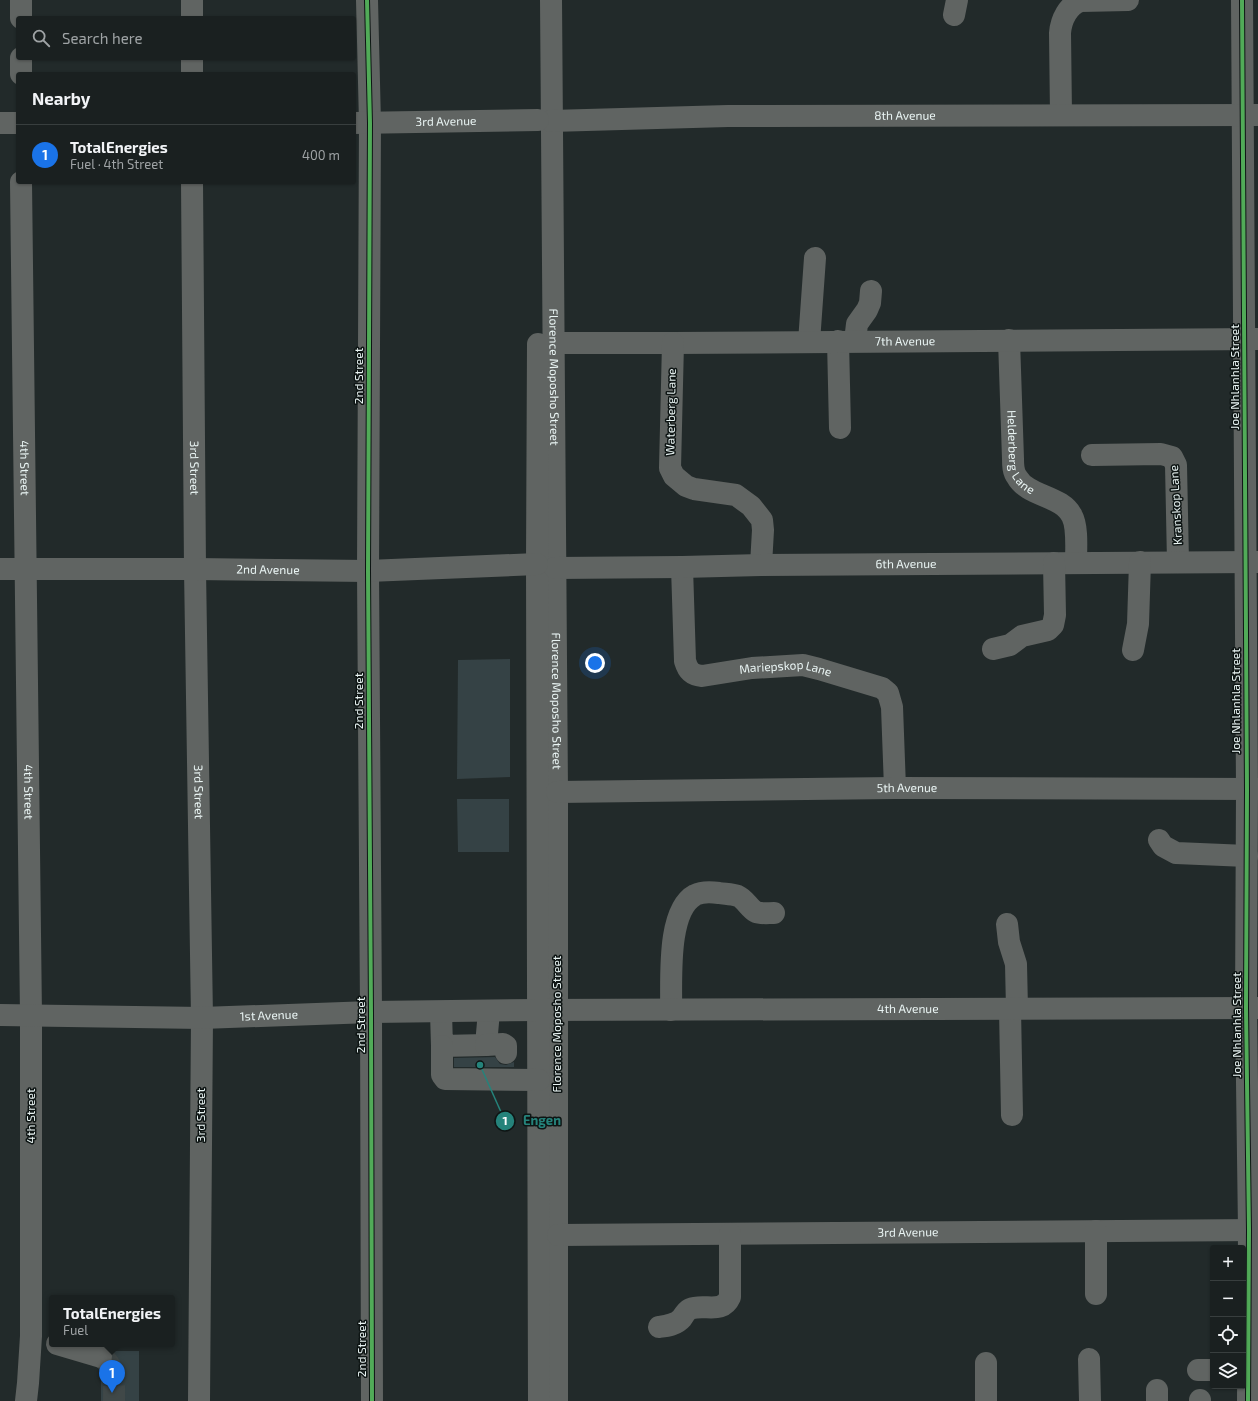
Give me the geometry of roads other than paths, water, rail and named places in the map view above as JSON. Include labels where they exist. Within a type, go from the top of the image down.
[{"type":"street","points":[[21,0],[21,16]]},
{"type":"street","points":[[192,0],[192,16]]},
{"type":"street","name":"2nd Street","points":[[367,0],[362,123],[368,571],[372,1401]]},
{"type":"street","name":"Florence Moposho Street","points":[[537,0],[544,120],[552,343],[546,566],[557,792],[548,1011],[539,1080],[539,1401]]},
{"type":"street","name":"Florence Moposho Street","points":[[551,0],[544,120],[548,1011],[558,1235],[557,1401]]},
{"type":"street","points":[[1061,115],[1060,33],[1061,22],[1065,15],[1074,4],[1081,1],[1128,0]]},
{"type":"street","name":"Joe Nhlanhla Street","points":[[1242,0],[1250,115],[1253,790],[1247,856],[1252,1008],[1254,1230],[1246,1371],[1248,1401]]},
{"type":"street","points":[[21,60],[21,72]]},
{"type":"street","points":[[192,60],[192,72]]},
{"type":"street","name":"8th Avenue","points":[[544,120],[736,116],[1250,115]]},
{"type":"street","name":"3rd Avenue","points":[[362,123],[544,120]]},
{"type":"street","points":[[0,123],[16,123]]},
{"type":"street","name":"4th Street","points":[[21,184],[31,1016],[31,1336],[26,1401]]},
{"type":"street","name":"3rd Street","points":[[192,184],[195,568],[202,1018],[199,1401]]},
{"type":"street","points":[[809,342],[815,258]]},
{"type":"street","points":[[840,428],[847,341],[867,310],[870,303],[871,291]]},
{"type":"street","name":"7th Avenue","points":[[552,343],[1251,339]]},
{"type":"street","name":"Helderberg Lane","points":[[1009,340],[1014,471],[1023,484],[1062,505],[1073,517],[1075,528],[1076,562]]},
{"type":"street","name":"Waterberg Lane","points":[[672,343],[670,468],[674,476],[686,486],[694,489],[736,495],[751,506],[762,520],[763,530],[761,565]]},
{"type":"street","name":"Kranskop Lane","points":[[1092,455],[1161,454],[1172,457],[1176,465],[1178,562]]},
{"type":"street","points":[[993,649],[1010,645],[1022,636],[1048,630],[1053,625],[1055,615],[1054,562]]},
{"type":"street","name":"6th Avenue","points":[[546,566],[682,567],[1054,562],[1252,562]]},
{"type":"street","points":[[1133,650],[1138,624],[1140,562]]},
{"type":"street","name":"2nd Avenue","points":[[0,569],[195,568],[368,571],[546,566]]},
{"type":"street","name":"Mariepskop Lane","points":[[682,567],[685,661],[690,672],[702,676],[752,668],[803,666],[819,669],[882,688],[888,693],[892,707],[895,788]]},
{"type":"street","name":"5th Avenue","points":[[557,792],[895,788],[1253,790]]},
{"type":"street","points":[[1159,840],[1162,846],[1176,853],[1247,856]]},
{"type":"street","points":[[671,1010],[673,937],[680,913],[695,895],[709,892],[737,896],[748,904],[754,911],[761,913],[774,913]]},
{"type":"street","points":[[1007,924],[1009,942],[1016,964],[1012,1115]]},
{"type":"street","name":"4th Avenue","points":[[548,1011],[1252,1008]]},
{"type":"street","points":[[486,1045],[488,1011]]},
{"type":"street","name":"1st Avenue","points":[[0,1015],[202,1018],[371,1012],[548,1011]]},
{"type":"street","points":[[441,1012],[442,1075],[445,1079],[506,1067],[539,1080]]},
{"type":"street","points":[[442,1046],[503,1044],[506,1046],[506,1067]]},
{"type":"street","name":"3rd Avenue","points":[[558,1235],[1254,1230]]},
{"type":"street","points":[[1096,1231],[1096,1294]]},
{"type":"street","points":[[659,1327],[672,1325],[681,1320],[685,1313],[691,1309],[722,1307],[728,1303],[730,1297],[730,1234]]},
{"type":"street","points":[[31,1336],[49,1341]]},
{"type":"street","points":[[67,1347],[101,1357]]},
{"type":"street","points":[[1090,1359],[1090,1401]]},
{"type":"street","points":[[986,1363],[986,1401]]},
{"type":"tunnel","points":[[101,1357],[106,1360],[112,1370],[114,1401]]},
{"type":"place","name":"Engen","points":[[480,1065]]},
{"type":"place","name":"TotalEnergies","points":[[112,1393]]}]
